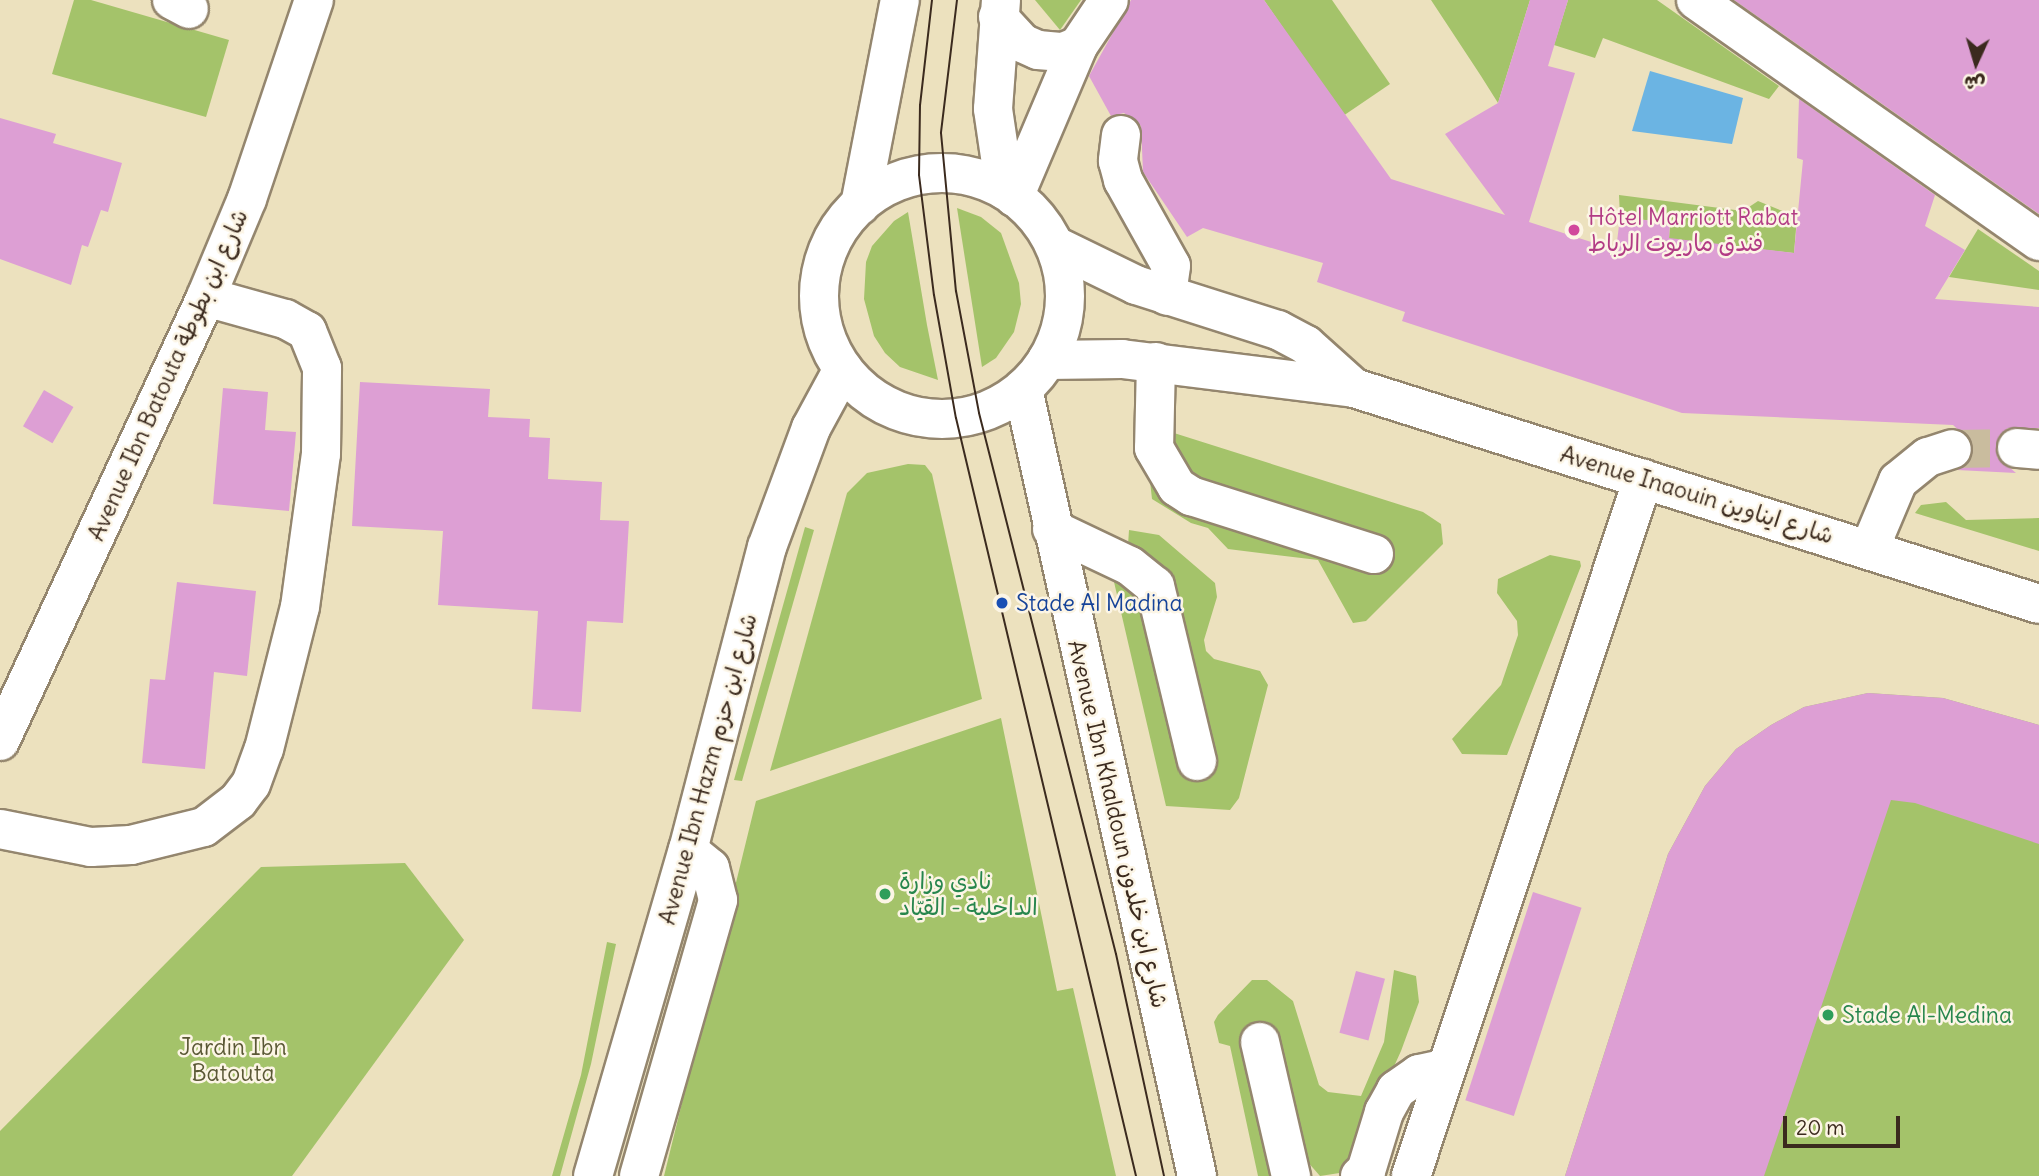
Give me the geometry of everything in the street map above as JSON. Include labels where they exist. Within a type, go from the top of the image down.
[{"type":"main road","name":"Avenue Ibn Batouta شارع ابن بطوطة","points":[[0,741],[206,297],[247,199],[314,0]]},
{"type":"main road","points":[[860,205],[919,174],[965,175],[1010,193],[1043,225],[1056,246],[1066,298],[1063,323],[1035,374],[979,413],[930,418],[881,402],[843,369],[822,322],[819,296],[830,246],[860,205],[900,0]]},
{"type":"main road","points":[[1010,193],[1077,46],[1109,0]]},
{"type":"main road","points":[[1696,0],[2039,241]]},
{"type":"main road","points":[[999,9],[993,109],[1010,193]]},
{"type":"main road","points":[[999,9],[1022,43],[1038,50],[1063,52],[1077,46]]},
{"type":"main road","points":[[1121,135],[1118,161],[1123,180],[1171,266],[1167,296]]},
{"type":"main road","name":"Avenue Inaouin شارع ايناوين","points":[[1056,246],[1167,296],[1278,330],[1331,365],[1354,388]]},
{"type":"main road","points":[[0,829],[91,847],[167,838],[204,827],[224,814],[250,784],[260,761],[276,715],[300,607],[321,454],[322,368],[307,331],[285,319],[206,297]]},
{"type":"main road","points":[[1156,362],[1154,448],[1177,487],[1191,496],[1374,554]]},
{"type":"main road","name":"Avenue Inaouin شارع ايناوين","points":[[1035,374],[1156,362],[1354,388],[2039,604]]},
{"type":"main road","name":"Avenue Ibn Hazm شارع ابن حزم","points":[[593,1176],[688,850],[787,483],[843,369]]},
{"type":"main road","name":"Avenue Ibn Khaldoun شارع ابن خلدون","points":[[1035,374],[1052,529],[1197,1176]]},
{"type":"main road","points":[[1869,550],[1898,481],[1928,457],[1952,449]]},
{"type":"main road","points":[[1411,1176],[1443,1069],[1643,479]]},
{"type":"main road","points":[[1052,529],[1130,566],[1155,586],[1196,761]]},
{"type":"main road","points":[[639,1176],[718,900],[710,868],[688,850]]},
{"type":"main road","points":[[1261,1042],[1293,1173]]},
{"type":"main road","points":[[1360,1176],[1366,1171],[1384,1112],[1396,1090],[1419,1074],[1443,1069]]},
{"type":"green space","points":[[74,0],[91,0],[229,40],[206,117],[52,74]]},
{"type":"green space","points":[[1035,0],[1081,0],[1060,30]]},
{"type":"green space","points":[[1264,0],[1332,0],[1390,84],[1343,116]]},
{"type":"green space","points":[[1431,0],[1530,0],[1498,103],[1481,76]]},
{"type":"green space","points":[[1568,0],[1657,0],[1779,86],[1769,99],[1603,38],[1595,58],[1554,45]]},
{"type":"green space","points":[[1619,195],[1743,211],[1758,201],[1797,217],[1794,253],[1669,239],[1670,223],[1620,217]]},
{"type":"green space","points":[[957,208],[981,217],[1001,233],[1019,283],[1021,304],[1014,332],[996,358],[982,367]]},
{"type":"green space","points":[[908,212],[938,380],[900,367],[885,353],[874,336],[864,299],[866,262],[872,246],[894,221]]},
{"type":"green space","points":[[1978,229],[2039,271],[2039,290],[1949,277]]},
{"type":"green space","points":[[1174,433],[1423,512],[1441,524],[1443,544],[1366,621],[1353,623],[1318,560],[1228,549],[1208,528],[1191,523],[1152,499],[1150,481],[1197,484],[1173,442]]},
{"type":"green space","points":[[908,464],[925,465],[932,474],[982,699],[770,771],[847,493],[867,473]]},
{"type":"green space","points":[[1946,502],[1966,520],[2039,518],[2039,551],[1915,513],[1921,505]]},
{"type":"green space","points":[[805,527],[814,530],[742,781],[734,780]]},
{"type":"green space","points":[[1129,530],[1159,535],[1215,583],[1217,597],[1204,640],[1206,651],[1214,659],[1260,671],[1268,685],[1239,798],[1230,810],[1166,806],[1111,569],[1128,545]]},
{"type":"green space","points":[[1550,555],[1580,561],[1581,566],[1507,755],[1462,754],[1452,739],[1501,685],[1518,635],[1517,621],[1497,593],[1498,579]]},
{"type":"green space","name":"Stade Al-Medina","points":[[1868,693],[1943,698],[2039,725],[2039,1176],[1565,1176],[1668,854],[1705,786],[1736,749],[1771,725],[1804,707]]},
{"type":"green space","name":"نادي وزارة الداخلية - القيّاد","points":[[1001,718],[1057,991],[1073,988],[1116,1176],[664,1176],[756,801]]},
{"type":"green space","name":"Jardin Ibn Batouta","points":[[405,863],[464,940],[292,1176],[0,1176],[0,1131],[261,867]]},
{"type":"green space","points":[[607,942],[616,944],[591,1064],[560,1176],[552,1176],[581,1075]]},
{"type":"green space","points":[[1394,970],[1416,976],[1419,1002],[1401,1051],[1346,1172],[1320,1176],[1306,1160],[1279,1176],[1258,1176],[1230,1046],[1219,1043],[1214,1022],[1218,1015],[1252,980],[1267,980],[1293,1001],[1319,1085],[1328,1092],[1361,1096],[1384,1042]]},
{"type":"water","points":[[1650,71],[1743,98],[1732,144],[1632,131]]},
{"type":"building","points":[[1131,0],[1264,0],[1391,179],[1505,215],[1445,134],[1498,103],[1530,0],[1568,0],[1548,66],[1575,73],[1529,222],[1616,250],[1620,217],[1670,223],[1669,238],[1794,253],[1803,160],[1797,158],[1799,99],[1935,195],[1925,226],[1965,250],[1935,299],[2039,307],[2039,428],[2008,428],[1999,436],[1997,457],[2016,473],[1957,470],[1969,463],[1973,443],[1953,425],[1682,413],[1402,321],[1405,312],[1317,282],[1323,263],[1203,228],[1187,237],[1143,172],[1141,126],[1124,113],[1111,116],[1089,76]]},
{"type":"building","points":[[1734,0],[2039,0],[2039,214]]},
{"type":"building","points":[[0,118],[56,134],[53,143],[122,163],[108,212],[101,210],[88,247],[82,245],[71,285],[0,259]]},
{"type":"building","points":[[360,382],[490,389],[488,417],[530,419],[529,437],[550,438],[548,479],[602,482],[600,520],[629,521],[623,623],[587,621],[581,712],[532,709],[538,611],[438,605],[443,531],[352,526]]},
{"type":"building","points":[[223,388],[268,392],[265,430],[296,432],[289,511],[213,504]]},
{"type":"building","points":[[44,390],[73,407],[52,443],[23,426]]},
{"type":"building","points":[[177,582],[256,591],[247,676],[214,672],[205,769],[142,763],[150,679],[165,680]]},
{"type":"building","points":[[1868,693],[1943,698],[2039,725],[2039,844],[1915,803],[1891,800],[1764,1176],[1565,1176],[1668,854],[1705,786],[1736,749],[1771,725],[1804,707]]},
{"type":"building","points":[[1533,892],[1582,908],[1514,1116],[1465,1100]]},
{"type":"building","points":[[1356,971],[1385,979],[1368,1041],[1339,1033]]},
{"type":"tunnel","points":[[1952,449],[2017,448]]},
{"type":"tram line","points":[[932,0],[920,105],[919,175],[934,295],[956,418],[1136,1176]]},
{"type":"tram line","points":[[957,0],[941,133],[956,291],[979,413],[1116,954],[1164,1176]]},
{"type":"place","name":"Hôtel Marriott Rabat فندق ماريوت الرباط","points":[[1574,230]]},
{"type":"place","name":"Stade Al Madina","points":[[1002,603]]},
{"type":"place","name":"نادي وزارة الداخلية - القيّاد","points":[[885,894]]},
{"type":"place","name":"Stade Al-Medina","points":[[1828,1015]]}]
